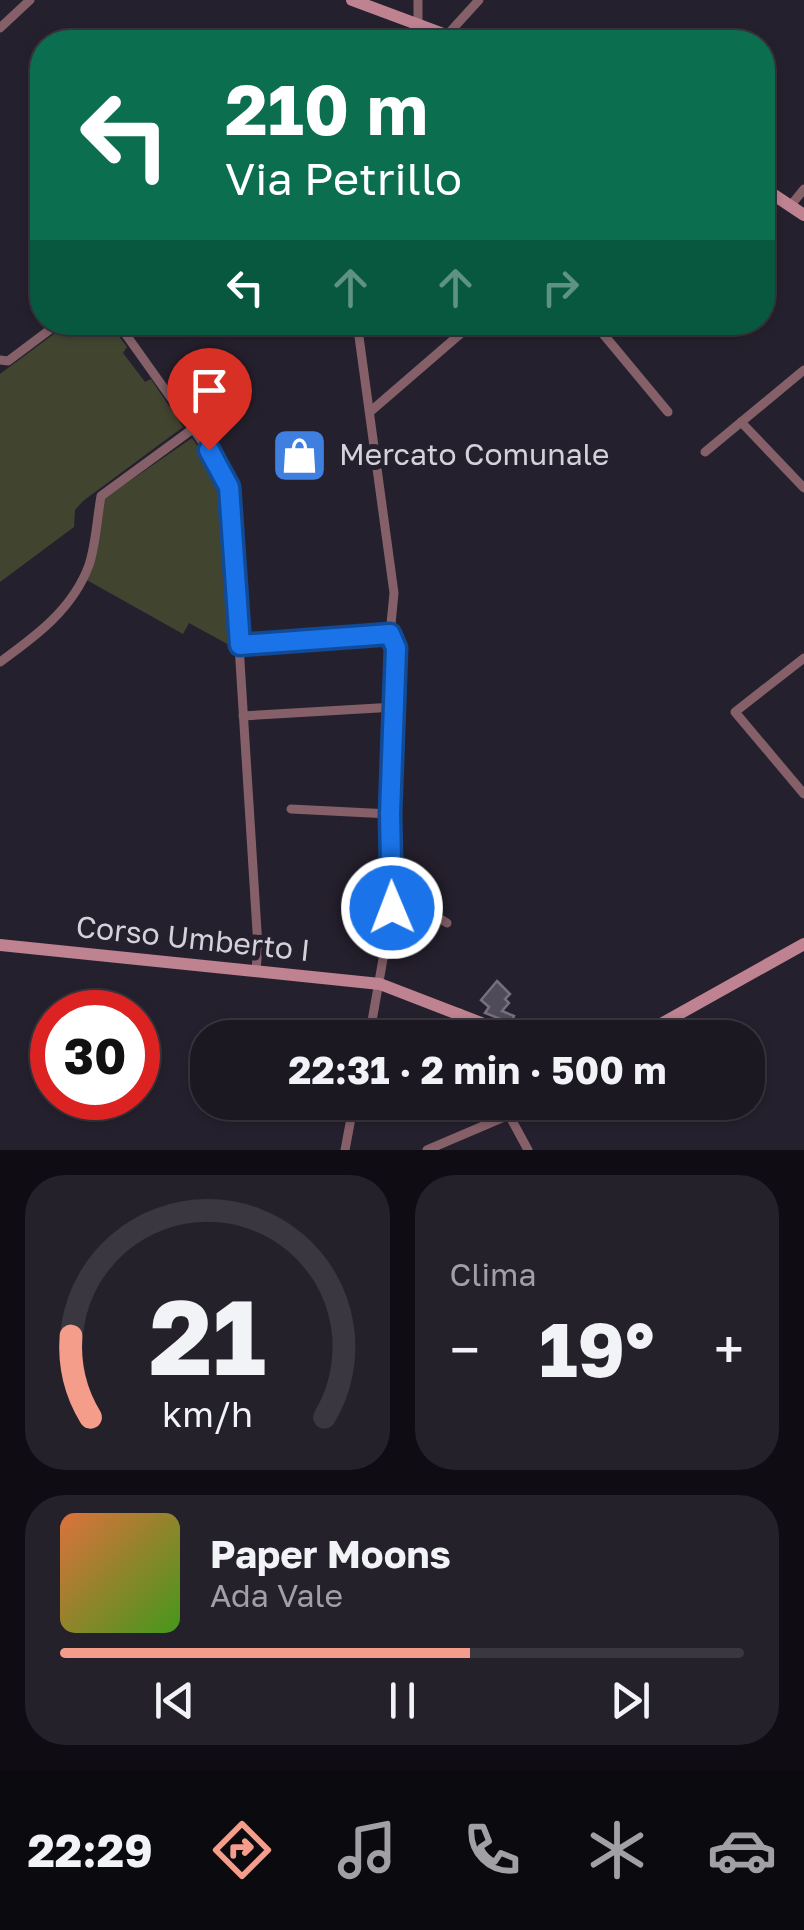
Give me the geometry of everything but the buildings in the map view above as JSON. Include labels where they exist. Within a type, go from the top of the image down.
[{"type":"main road","points":[[352,0],[437,30]]},
{"type":"main road","points":[[775,195],[804,215]]},
{"type":"main road","points":[[668,1020],[804,944]]},
{"type":"main road","name":"Corso Umberto I","points":[[0,945],[380,984],[477,1020]]},
{"type":"street","points":[[0,28],[30,0]]},
{"type":"street","points":[[413,30],[418,23],[418,0]]},
{"type":"street","points":[[452,30],[480,0]]},
{"type":"street","points":[[791,205],[804,189]]},
{"type":"street","points":[[0,360],[8,360],[42,335]]},
{"type":"street","points":[[126,335],[223,470],[229,487],[258,948],[256,970]]},
{"type":"street","points":[[359,335],[394,592],[390,634],[396,648],[390,926],[372,1020]]},
{"type":"street","points":[[371,411],[459,335]]},
{"type":"street","points":[[604,335],[668,412]]},
{"type":"street","points":[[705,452],[804,370]]},
{"type":"street","points":[[741,422],[804,488]]},
{"type":"street","points":[[0,662],[40,633],[63,610],[90,563],[102,496],[194,428]]},
{"type":"street","points":[[240,645],[390,634]]},
{"type":"street","points":[[804,658],[735,712],[804,794]]},
{"type":"street","points":[[243,716],[395,708]]},
{"type":"street","points":[[291,809],[390,814]]},
{"type":"street","points":[[390,926],[416,904],[447,923]]},
{"type":"street","points":[[458,1020],[460,1013]]},
{"type":"street","points":[[345,1150],[351,1120]]},
{"type":"street","points":[[427,1150],[497,1120]]},
{"type":"street","points":[[512,1120],[528,1150]]},
{"type":"green space","points":[[52,335],[118,335],[127,347],[123,353],[145,382],[151,379],[183,427],[83,501],[75,510],[74,527],[0,582],[0,374]]},
{"type":"green space","points":[[192,438],[211,464],[223,493],[231,646],[189,623],[183,634],[85,579],[105,498]]},
{"type":"place","name":"Mercato Comunale","points":[[300,455]]},
{"type":"route","points":[[209,450],[229,487],[240,645],[390,634],[396,648],[390,814],[392,908]]}]
